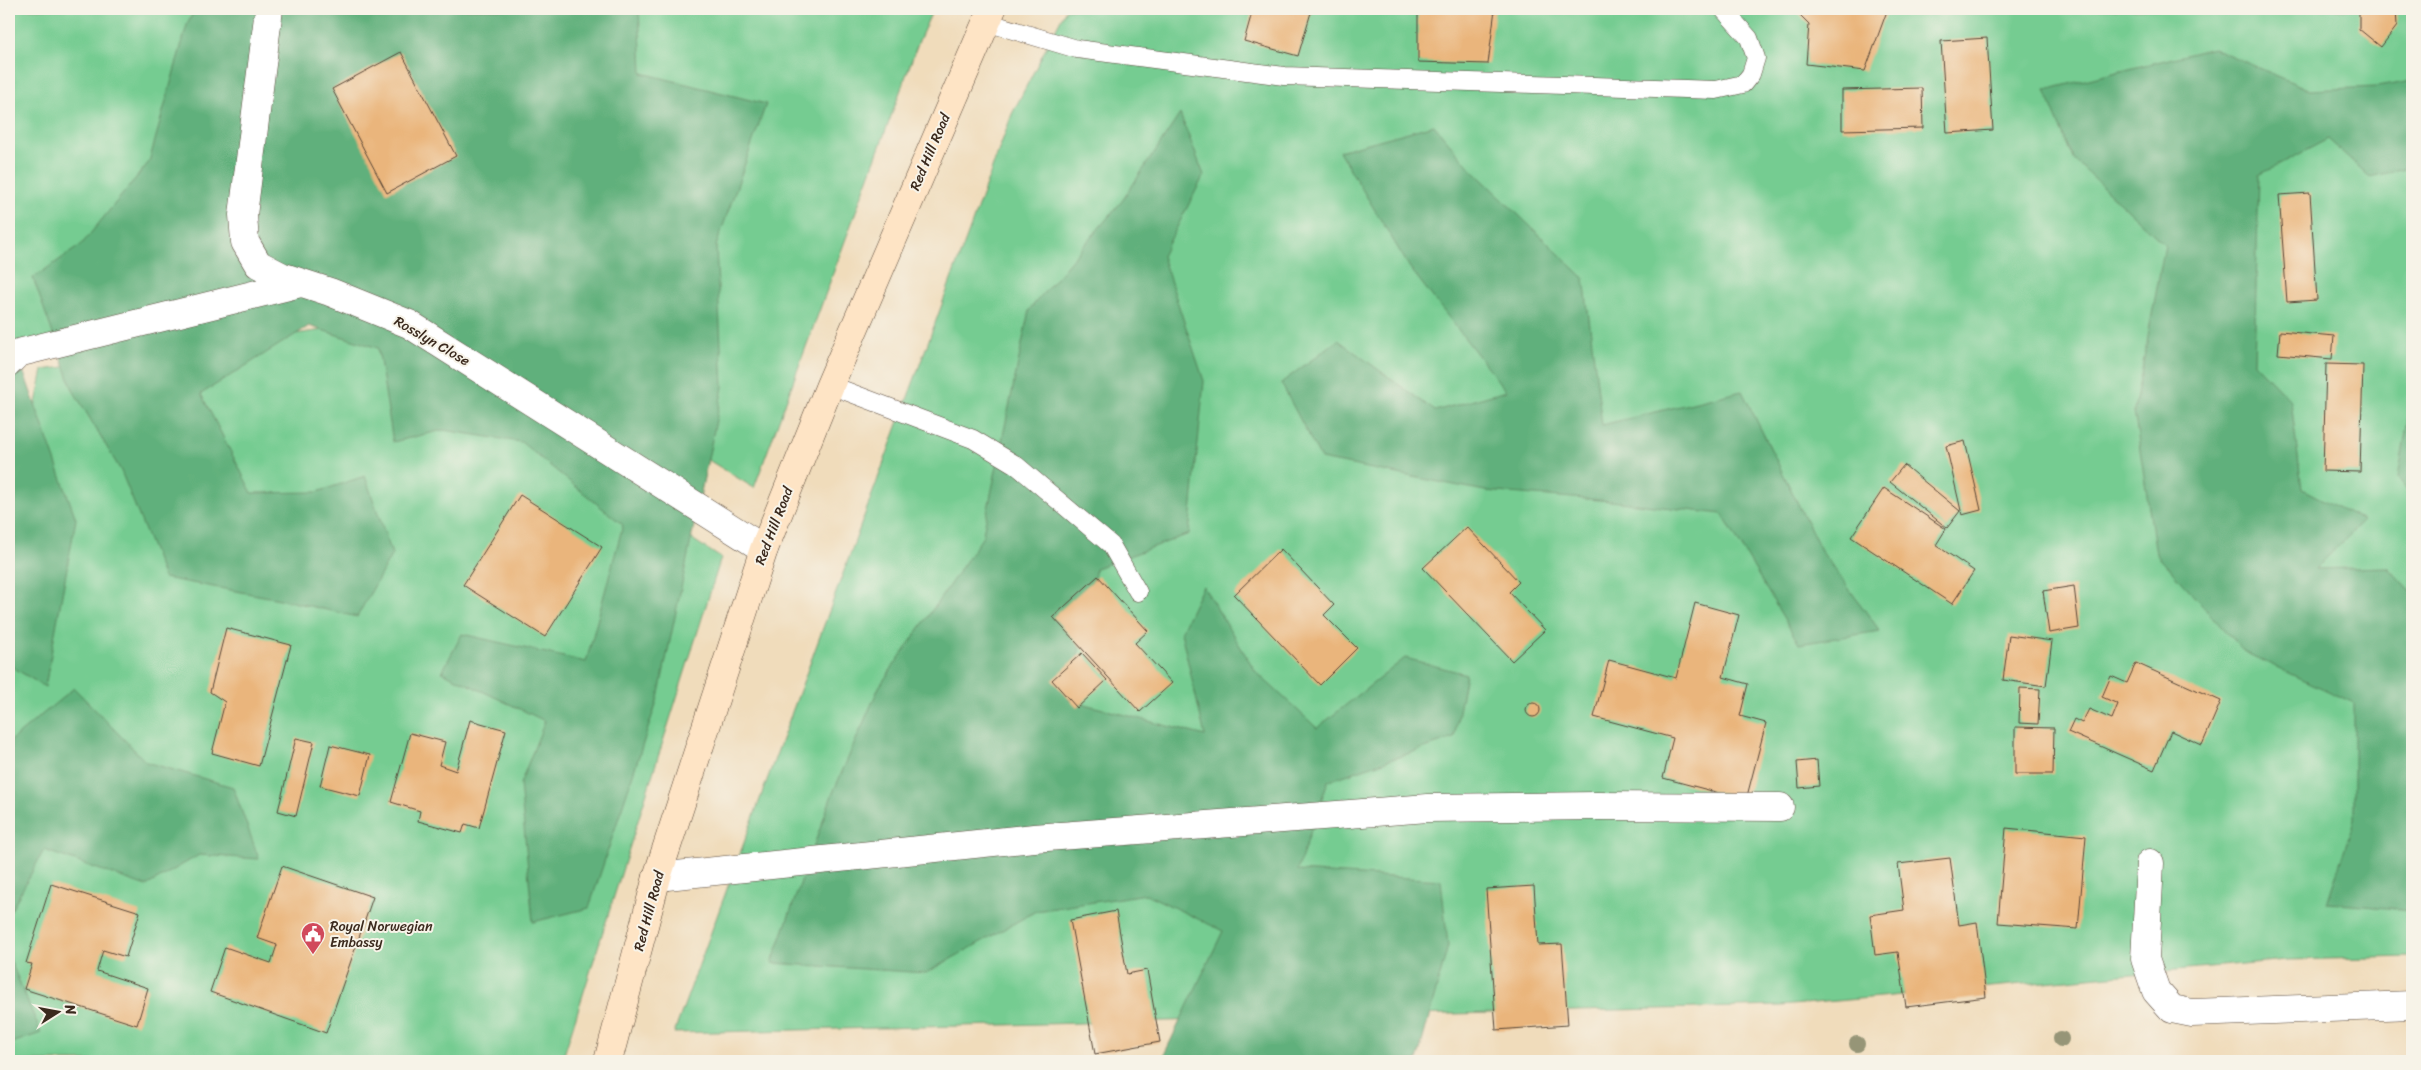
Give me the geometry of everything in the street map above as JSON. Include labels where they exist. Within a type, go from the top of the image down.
[{"type":"main road","name":"Red Hill Road","points":[[608,1061],[657,877],[764,549],[830,386],[989,16]]},
{"type":"street","name":"Rosslyn Close","points":[[269,9],[243,215],[245,242],[258,264],[281,276],[410,324],[764,549]]},
{"type":"street","points":[[9,362],[18,353],[301,282]]},
{"type":"street","points":[[657,877],[1034,838],[1428,808],[1596,806],[1780,808]]},
{"type":"street","points":[[2150,863],[2145,959],[2156,991],[2172,1009],[2192,1012],[2412,1005]]},
{"type":"lane","points":[[989,16],[1077,49],[1284,76],[1716,90],[1743,84],[1751,74],[1756,58],[1749,38],[1723,9]]},
{"type":"lane","points":[[830,386],[973,439],[1016,465],[1111,545],[1138,592]]},
{"type":"green space","points":[[9,9],[933,9],[918,43],[754,488],[392,266],[9,348]]},
{"type":"green space","points":[[195,9],[639,9],[642,73],[766,104],[716,246],[723,387],[658,698],[589,908],[533,922],[520,784],[545,721],[442,672],[462,634],[586,662],[623,525],[521,442],[443,430],[393,442],[378,348],[309,326],[201,394],[252,493],[317,492],[365,476],[392,554],[357,617],[280,599],[164,578],[121,471],[73,390],[33,278],[81,245],[149,162],[187,25]]},
{"type":"green space","points":[[1066,9],[2412,9],[2412,957],[2286,960],[1781,1006],[674,1033],[1012,114]]},
{"type":"green space","points":[[2213,48],[2310,90],[2377,87],[2412,81],[2412,167],[2370,177],[2328,139],[2259,175],[2254,363],[2291,401],[2302,489],[2364,521],[2315,569],[2388,567],[2412,593],[2412,910],[2327,903],[2354,820],[2354,703],[2244,652],[2156,554],[2134,411],[2165,245],[2073,159],[2045,90]]},
{"type":"green space","points":[[1180,114],[1204,175],[1162,256],[1204,381],[1189,534],[1096,568],[1069,700],[1205,736],[1181,632],[1203,586],[1256,672],[1317,728],[1405,658],[1466,674],[1454,738],[1328,781],[1297,871],[1441,880],[1448,946],[1417,1061],[1161,1061],[1223,931],[1146,894],[1036,911],[926,973],[772,963],[832,795],[879,687],[982,538],[1029,310],[1122,201]]},
{"type":"green space","points":[[1434,125],[1471,169],[1584,278],[1602,425],[1742,391],[1822,552],[1880,631],[1799,644],[1722,514],[1611,501],[1485,491],[1321,459],[1281,383],[1338,340],[1435,411],[1506,391],[1410,268],[1339,151]]},
{"type":"green space","points":[[365,324],[721,558],[562,1061],[9,1061],[9,528],[43,370]]},
{"type":"green space","points":[[9,331],[76,519],[45,687],[9,665]]},
{"type":"green space","points":[[2411,402],[2412,405],[2412,496],[2398,478]]},
{"type":"green space","points":[[74,688],[146,762],[233,787],[259,859],[199,855],[146,886],[44,850],[9,914],[9,742]]},
{"type":"green space","points":[[9,957],[41,1033],[9,1044]]},
{"type":"building","points":[[1253,9],[1312,9],[1298,56],[1244,41]]},
{"type":"building","points":[[1418,9],[1495,9],[1488,64],[1418,62]]},
{"type":"building","points":[[1794,9],[1886,9],[1887,11],[1865,71],[1806,64],[1809,24]]},
{"type":"building","points":[[2359,9],[2396,9],[2397,26],[2381,47],[2359,29]]},
{"type":"building","points":[[1987,38],[1993,130],[1947,133],[1941,41]]},
{"type":"building","points":[[401,52],[456,156],[387,193],[332,89]]},
{"type":"building","points":[[1922,88],[1923,128],[1842,130],[1842,90]]},
{"type":"building","points":[[2310,193],[2317,300],[2287,302],[2279,195]]},
{"type":"building","points":[[2280,331],[2334,336],[2332,359],[2278,354]]},
{"type":"building","points":[[2326,364],[2363,365],[2360,472],[2323,471]]},
{"type":"building","points":[[1965,441],[1981,510],[1962,515],[1946,446]]},
{"type":"building","points":[[1904,465],[1960,511],[1947,528],[1890,482]]},
{"type":"building","points":[[1884,488],[1946,529],[1936,545],[1974,571],[1952,604],[1851,537]]},
{"type":"building","points":[[520,495],[602,547],[545,637],[463,585]]},
{"type":"building","points":[[1467,527],[1519,582],[1509,592],[1545,630],[1512,661],[1423,568]]},
{"type":"building","points":[[1281,549],[1334,605],[1324,615],[1357,648],[1320,685],[1234,595]]},
{"type":"building","points":[[1098,576],[1148,631],[1135,643],[1172,683],[1140,712],[1053,617]]},
{"type":"building","points":[[2074,586],[2079,628],[2049,633],[2043,591]]},
{"type":"building","points":[[1695,603],[1739,615],[1723,677],[1748,684],[1740,716],[1766,723],[1746,800],[1663,778],[1673,738],[1594,717],[1609,660],[1676,678]]},
{"type":"building","points":[[226,628],[291,645],[259,766],[212,753],[225,702],[210,692]]},
{"type":"building","points":[[2009,635],[2052,641],[2046,686],[2003,680]]},
{"type":"building","points":[[1082,653],[1107,680],[1077,708],[1052,680]]},
{"type":"building","points":[[2136,663],[2221,701],[2202,745],[2171,731],[2154,770],[2068,732],[2074,719],[2082,723],[2089,709],[2112,719],[2118,704],[2102,697],[2111,676],[2127,683]]},
{"type":"building","points":[[2020,688],[2040,689],[2038,724],[2019,723]]},
{"type":"building","points":[[1530,703],[1536,703],[1540,710],[1536,717],[1530,717],[1526,713],[1526,707]]},
{"type":"building","points":[[470,720],[506,730],[479,828],[465,824],[462,833],[418,821],[420,811],[391,802],[410,733],[445,742],[439,765],[456,771]]},
{"type":"building","points":[[2015,727],[2054,728],[2053,774],[2015,774]]},
{"type":"building","points":[[296,738],[314,742],[296,816],[278,811]]},
{"type":"building","points":[[330,745],[370,755],[360,796],[320,786]]},
{"type":"building","points":[[1817,760],[1819,786],[1799,788],[1797,762]]},
{"type":"building","points":[[2006,828],[2086,836],[2078,929],[1998,923]]},
{"type":"building","points":[[1950,858],[1959,925],[1977,922],[1986,997],[1906,1007],[1898,952],[1875,955],[1870,915],[1904,910],[1898,864]]},
{"type":"building","name":"Royal Norwegian Embassy","points":[[282,866],[373,897],[326,1033],[210,992],[225,947],[271,963],[277,945],[257,938]]},
{"type":"building","points":[[51,884],[140,912],[126,957],[103,950],[97,971],[148,988],[137,1025],[24,989],[32,964],[26,963]]},
{"type":"building","points":[[1534,886],[1538,945],[1562,944],[1568,1025],[1496,1030],[1486,889]]},
{"type":"building","points":[[1116,911],[1127,974],[1147,970],[1160,1042],[1095,1054],[1070,920]]},
{"type":"place","name":"Royal Norwegian Embassy","points":[[313,955]]}]
